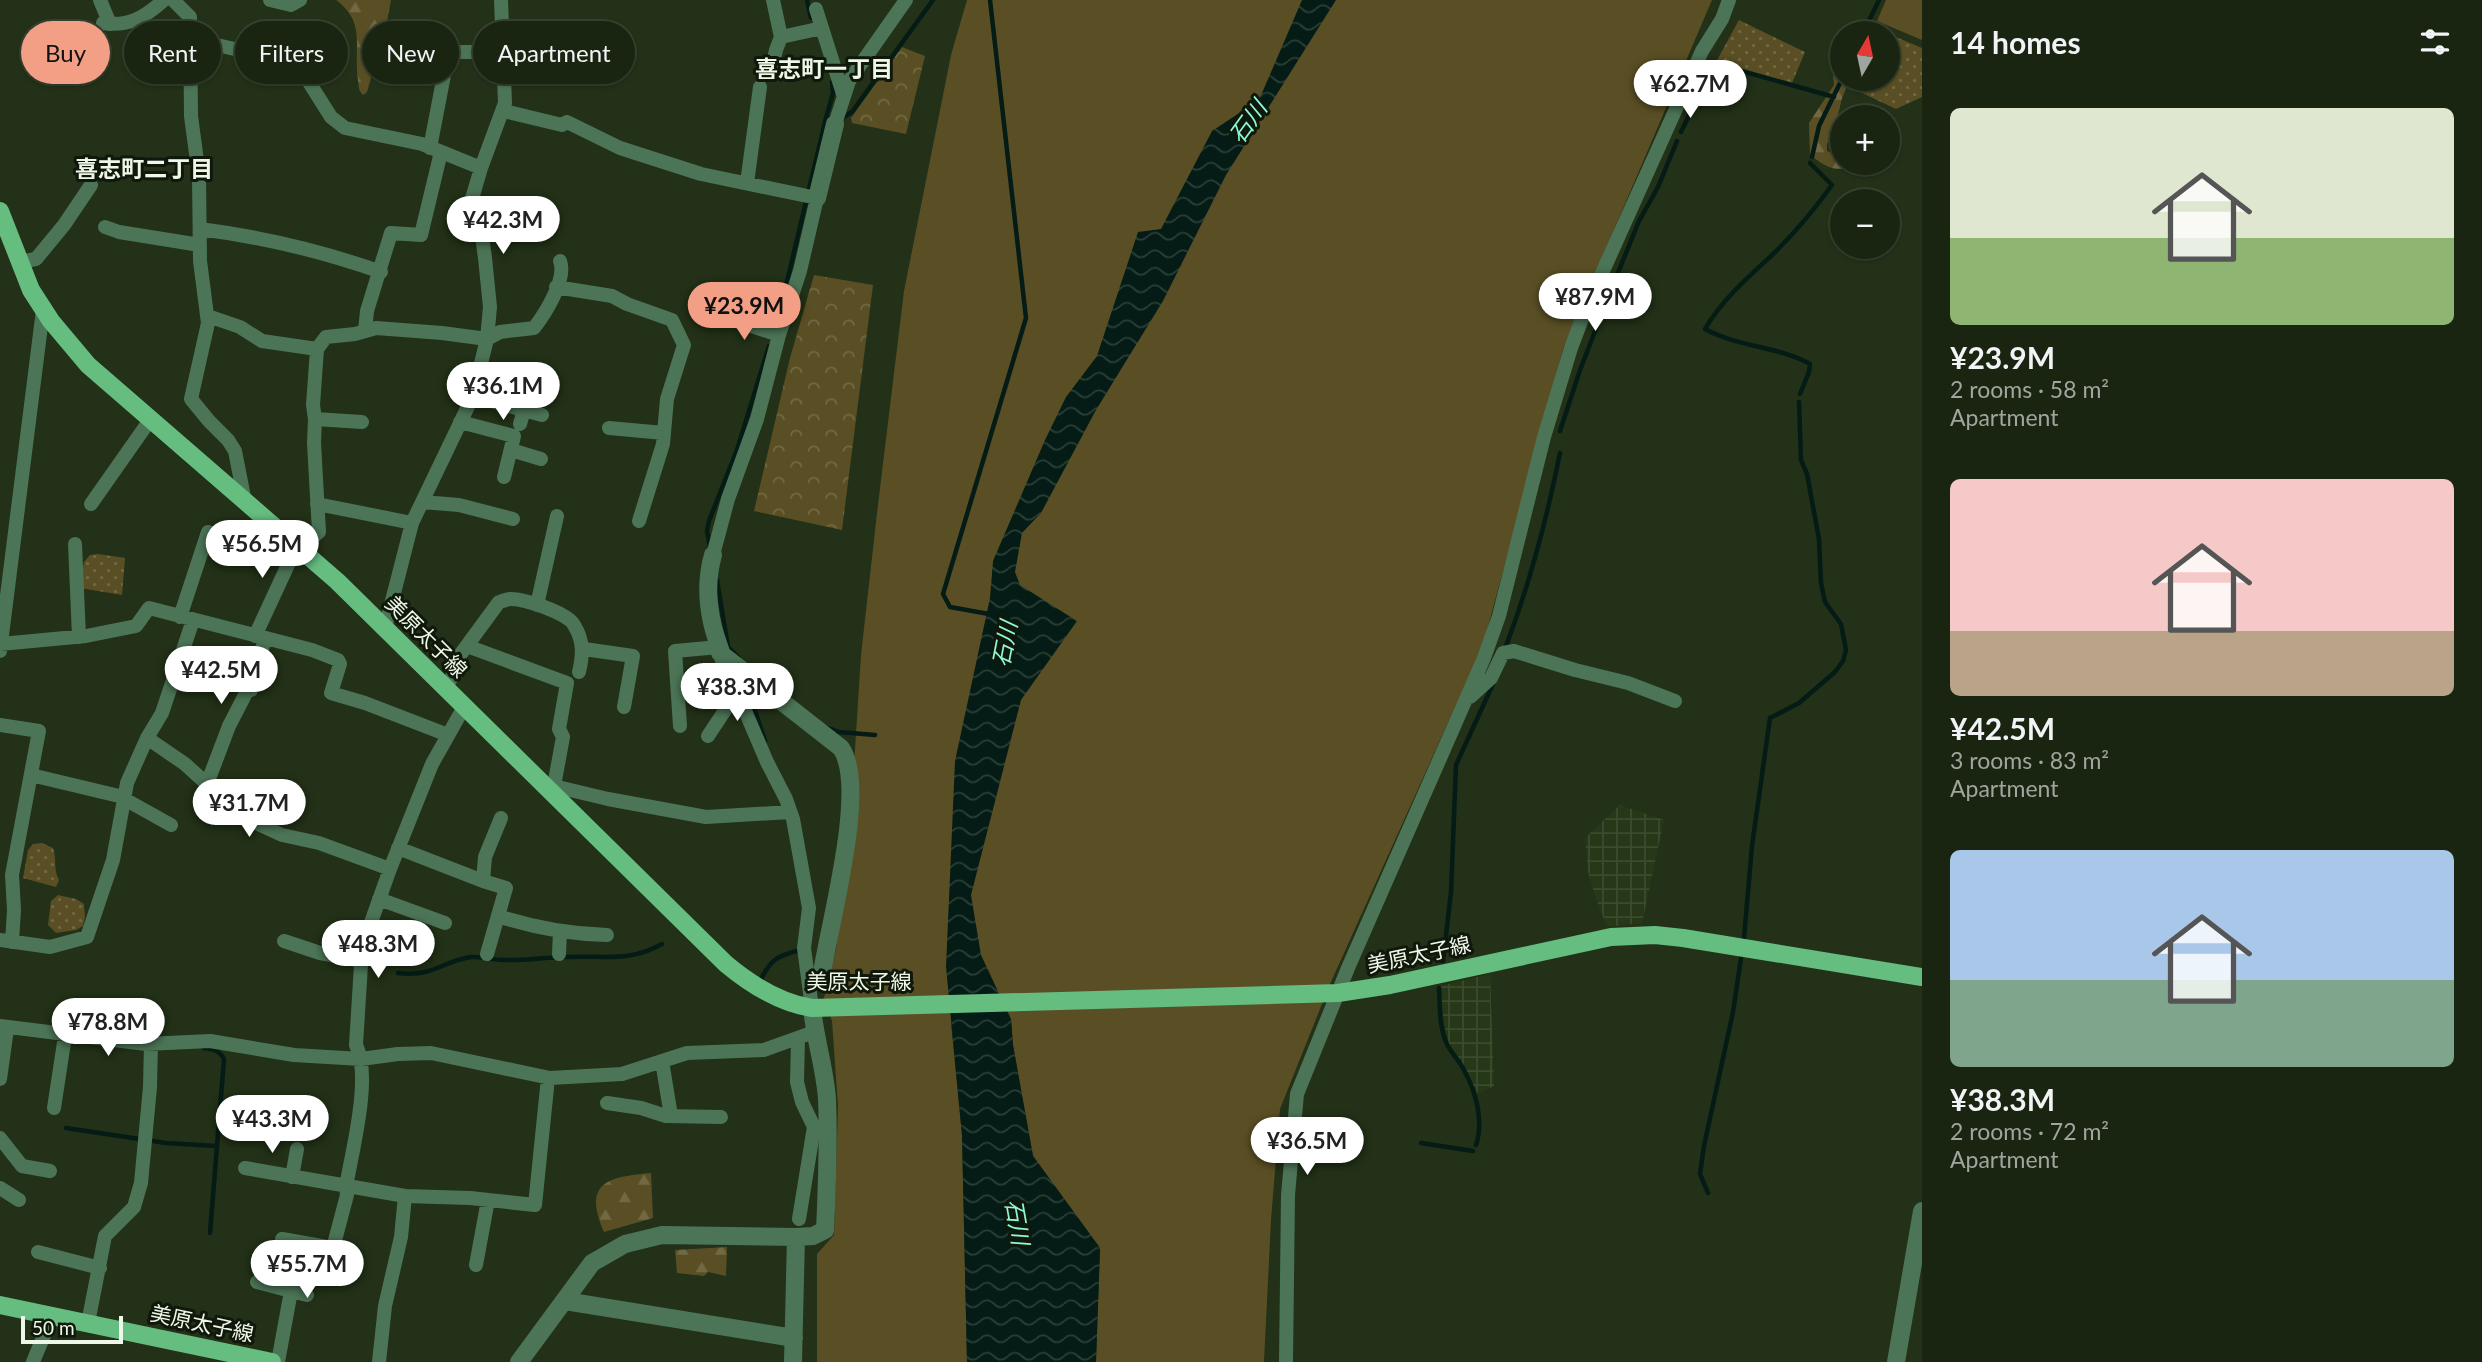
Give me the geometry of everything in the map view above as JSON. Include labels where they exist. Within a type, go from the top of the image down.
[{"type":"main road","name":"美原太子線","points":[[0,211],[24,275],[43,310],[88,365],[300,549],[385,628],[548,784],[737,973],[774,996],[816,1008],[1330,994],[1390,985],[1611,937],[1633,935],[1683,938],[1922,977]]},
{"type":"main road","name":"美原太子線","points":[[0,1304],[272,1362]]},
{"type":"street","points":[[100,0],[106,23],[146,16],[163,0]]},
{"type":"street","points":[[173,0],[188,6]]},
{"type":"street","points":[[270,0],[291,5],[300,0]]},
{"type":"street","points":[[501,0],[501,21]]},
{"type":"street","points":[[771,73],[781,37],[773,0]]},
{"type":"street","points":[[816,1008],[804,948],[809,908],[790,812],[719,650],[710,616],[707,576],[728,499],[757,419],[774,333],[800,271],[843,94],[849,81],[906,0]]},
{"type":"street","points":[[1286,1362],[1287,1195],[1294,1116],[1303,1078],[1330,994],[1466,700],[1499,615],[1548,426],[1585,311],[1702,51],[1722,19],[1729,0]]},
{"type":"street","points":[[816,9],[843,94]]},
{"type":"street","points":[[781,37],[822,28]]},
{"type":"street","points":[[221,46],[248,52],[307,79],[331,117],[345,128],[422,144],[481,168]]},
{"type":"street","points":[[191,84],[191,116],[199,176],[200,245],[208,316],[202,358],[191,399],[228,440],[234,451],[244,502]]},
{"type":"street","points":[[365,331],[367,311],[391,233],[421,235],[436,150],[443,84]]},
{"type":"street","points":[[385,628],[412,523],[473,396],[487,339],[491,307],[481,229],[471,202],[481,168],[504,111],[504,84]]},
{"type":"street","points":[[747,183],[760,87]]},
{"type":"street","points":[[504,111],[562,125],[567,122],[620,148],[701,174],[817,198]]},
{"type":"street","points":[[19,262],[36,259],[64,225],[91,185]]},
{"type":"street","points":[[105,227],[118,232],[200,245]]},
{"type":"street","points":[[200,229],[291,245],[341,257],[381,272]]},
{"type":"street","points":[[207,784],[229,726],[247,691],[251,690],[260,637],[293,554],[319,532],[314,443],[316,419],[313,405],[317,349],[326,337],[376,328],[487,339],[500,332],[534,328],[546,312],[556,287],[562,267],[560,261]]},
{"type":"street","points":[[556,287],[612,296],[672,320],[684,345],[667,399],[663,444],[639,521]]},
{"type":"street","points":[[43,310],[0,646],[136,626],[149,608],[312,650],[338,660],[340,664],[331,693],[448,735]]},
{"type":"street","points":[[208,316],[240,327],[262,341],[317,349]]},
{"type":"street","points":[[730,319],[774,333]]},
{"type":"street","points":[[473,396],[522,417],[542,415]]},
{"type":"street","points":[[316,419],[362,422]]},
{"type":"street","points":[[91,504],[150,420]]},
{"type":"street","points":[[460,422],[514,436],[505,477]]},
{"type":"street","points":[[609,428],[664,433]]},
{"type":"street","points":[[511,450],[541,459]]},
{"type":"street","points":[[422,502],[459,505],[513,519]]},
{"type":"street","points":[[317,504],[412,523]]},
{"type":"street","points":[[537,605],[557,516]]},
{"type":"street","points":[[0,725],[39,731],[12,875],[14,910],[6,941],[50,947],[87,937],[113,860],[127,783],[147,738],[162,713],[208,532]]},
{"type":"street","points":[[75,544],[79,636]]},
{"type":"street","points":[[445,688],[467,646],[499,602],[509,599],[537,605],[565,616],[574,623],[584,649],[579,672]]},
{"type":"street","points":[[467,646],[568,683],[559,729],[563,737],[548,784],[608,799],[706,817],[790,812]]},
{"type":"street","points":[[584,649],[633,656],[624,707]]},
{"type":"street","points":[[680,726],[676,651],[719,650],[841,748],[848,760],[851,776],[848,823],[835,912],[816,1008],[806,1035],[797,1082],[802,1102],[814,1127],[798,1228],[793,1362]]},
{"type":"street","points":[[1466,700],[1491,678],[1504,651],[1514,651],[1628,683],[1675,701]]},
{"type":"street","points":[[708,736],[737,692]]},
{"type":"street","points":[[282,1239],[333,1248],[347,1195],[346,1187],[362,1092],[361,1059],[356,1045],[362,961],[369,928],[432,764],[464,706]]},
{"type":"street","points":[[147,738],[185,764],[242,815],[256,823],[282,835],[319,843],[390,869]]},
{"type":"street","points":[[31,775],[123,799],[171,825]]},
{"type":"street","points":[[483,881],[485,857],[501,818]]},
{"type":"street","points":[[398,848],[506,888],[487,954]]},
{"type":"street","points":[[379,899],[445,923]]},
{"type":"street","points":[[498,916],[536,928],[607,936]]},
{"type":"street","points":[[559,954],[560,932]]},
{"type":"street","points":[[284,941],[320,953],[362,961]]},
{"type":"street","points":[[0,1079],[4,1028],[151,1044],[210,1041],[294,1055],[361,1059],[398,1054],[432,1054],[548,1078],[622,1074],[687,1053],[764,1050],[806,1035]]},
{"type":"street","points":[[519,1362],[592,1264],[625,1244],[662,1235],[798,1228],[813,1236],[825,1230],[828,1171],[827,1097],[806,1035]]},
{"type":"street","points":[[54,1108],[65,1036]]},
{"type":"street","points":[[88,1323],[105,1237],[134,1207],[141,1183],[151,1044]]},
{"type":"street","points":[[662,1061],[671,1116]]},
{"type":"street","points":[[245,1168],[405,1196],[535,1205],[548,1078]]},
{"type":"street","points":[[607,1103],[671,1116],[721,1117]]},
{"type":"street","points":[[0,1138],[22,1166],[50,1171]]},
{"type":"street","points":[[292,1177],[297,1149]]},
{"type":"street","points":[[0,1188],[19,1199]]},
{"type":"street","points":[[379,1362],[385,1306],[401,1237],[405,1196]]},
{"type":"street","points":[[476,1265],[488,1200]]},
{"type":"street","points":[[1896,1362],[1922,1211]]},
{"type":"street","points":[[38,1252],[100,1268]]},
{"type":"street","points":[[257,1282],[307,1295]]},
{"type":"street","points":[[278,1362],[291,1291]]},
{"type":"street","points":[[565,1301],[793,1338]]},
{"type":"street","points":[[33,1362],[52,1316]]},
{"type":"shaded area","points":[[1620,805],[1664,820],[1642,923],[1607,927],[1588,871],[1585,838]]},
{"type":"shaded area","points":[[1490,974],[1494,1086],[1478,1094],[1449,1044],[1440,986]]},
{"type":"green space","points":[[336,0],[391,0],[387,21],[362,21],[362,84],[369,84],[363,95],[360,92],[357,68],[357,36],[352,18]]},
{"type":"green space","points":[[967,0],[1712,0],[1563,349],[1483,645],[1330,984],[1280,1109],[1264,1362],[1096,1362],[1100,1248],[1033,1156],[1013,1045],[1011,1019],[951,1023],[962,1135],[967,1362],[817,1362],[817,1254],[834,1235],[838,1106],[832,1021],[824,998],[836,949],[848,859],[861,655],[904,291],[951,55]]},
{"type":"green space","points":[[1886,0],[1922,0],[1922,40],[1900,31],[1900,21],[1877,21]]},
{"type":"green space","points":[[1739,20],[1805,52],[1792,83],[1716,62]]},
{"type":"green space","points":[[1900,39],[1922,48],[1922,97],[1900,107],[1900,105],[1888,105],[1860,92],[1900,91]]},
{"type":"green space","points":[[902,47],[925,56],[906,134],[852,123],[851,118]]},
{"type":"green space","points":[[1830,91],[1845,91],[1840,105],[1830,105],[1830,139],[1827,151],[1830,152],[1830,167],[1810,155],[1809,123]]},
{"type":"green space","points":[[814,275],[873,285],[842,530],[754,511],[790,358]]},
{"type":"green space","points":[[90,555],[125,558],[122,595],[80,588],[84,562]]},
{"type":"green space","points":[[42,843],[53,848],[59,880],[56,887],[23,878],[28,850],[33,844]]},
{"type":"green space","points":[[58,895],[76,899],[84,904],[83,926],[76,930],[56,933],[48,925],[51,901]]},
{"type":"green space","points":[[651,1173],[653,1218],[604,1232],[596,1202],[603,1185],[622,1177]]},
{"type":"green space","points":[[727,1247],[726,1276],[708,1272],[704,1276],[677,1273],[675,1250]]},
{"type":"water","name":"石川","points":[[1302,0],[1336,0],[1226,175],[1163,301],[1096,410],[1041,513],[1022,533],[1015,572],[1020,585],[1077,621],[1021,700],[971,895],[981,955],[1011,1019],[1013,1045],[1033,1156],[1100,1248],[1096,1362],[967,1362],[962,1135],[946,967],[955,761],[990,598],[993,561],[1066,397],[1097,356],[1138,232],[1161,229],[1212,131],[1259,100]]},
{"type":"waterway","points":[[807,0],[811,18]]},
{"type":"waterway","points":[[842,118],[852,112],[933,0]]},
{"type":"waterway","name":"石川","points":[[989,614],[950,607],[943,594],[1026,318],[990,0]]},
{"type":"waterway","points":[[1869,21],[1879,0]]},
{"type":"waterway","points":[[1681,132],[1712,67],[1717,64],[1834,97]]},
{"type":"waterway","points":[[826,118],[833,93],[832,82]]},
{"type":"waterway","points":[[1812,157],[1819,126],[1836,91]]},
{"type":"waterway","points":[[779,315],[826,118],[833,118]]},
{"type":"waterway","points":[[1560,431],[1613,285],[1639,221],[1658,187],[1677,141]]},
{"type":"waterway","points":[[1800,394],[1810,364],[1784,353],[1731,340],[1705,329],[1727,299],[1787,240],[1832,185],[1810,163]]},
{"type":"waterway","points":[[710,547],[707,531],[709,521],[737,450],[769,346]]},
{"type":"waterway","points":[[1744,938],[1752,846],[1770,718],[1799,703],[1835,672],[1843,661],[1846,650],[1841,624],[1825,602],[1821,583],[1819,539],[1807,474],[1801,460],[1799,402]]},
{"type":"waterway","points":[[1506,646],[1537,550],[1560,453]]},
{"type":"waterway","points":[[717,580],[728,647],[738,657]]},
{"type":"waterway","points":[[745,680],[765,741]]},
{"type":"waterway","points":[[1443,961],[1451,892],[1456,765],[1493,684]]},
{"type":"waterway","points":[[827,728],[839,732],[875,735]]},
{"type":"waterway","points":[[398,973],[420,973],[471,957],[511,960],[627,956],[662,944]]},
{"type":"waterway","points":[[760,981],[776,960],[800,950]]},
{"type":"waterway","points":[[1708,1193],[1700,1174],[1733,1012],[1741,958]]},
{"type":"waterway","points":[[1439,988],[1444,1036],[1462,1066],[1478,1107],[1476,1145]]},
{"type":"waterway","points":[[204,1048],[216,1050],[224,1059],[210,1233]]},
{"type":"waterway","points":[[66,1128],[166,1143],[216,1146]]},
{"type":"waterway","points":[[1421,1143],[1473,1151]]},
{"type":"district","name":"喜志町一丁目","points":[[824,69]]},
{"type":"district","name":"喜志町二丁目","points":[[144,169]]}]
